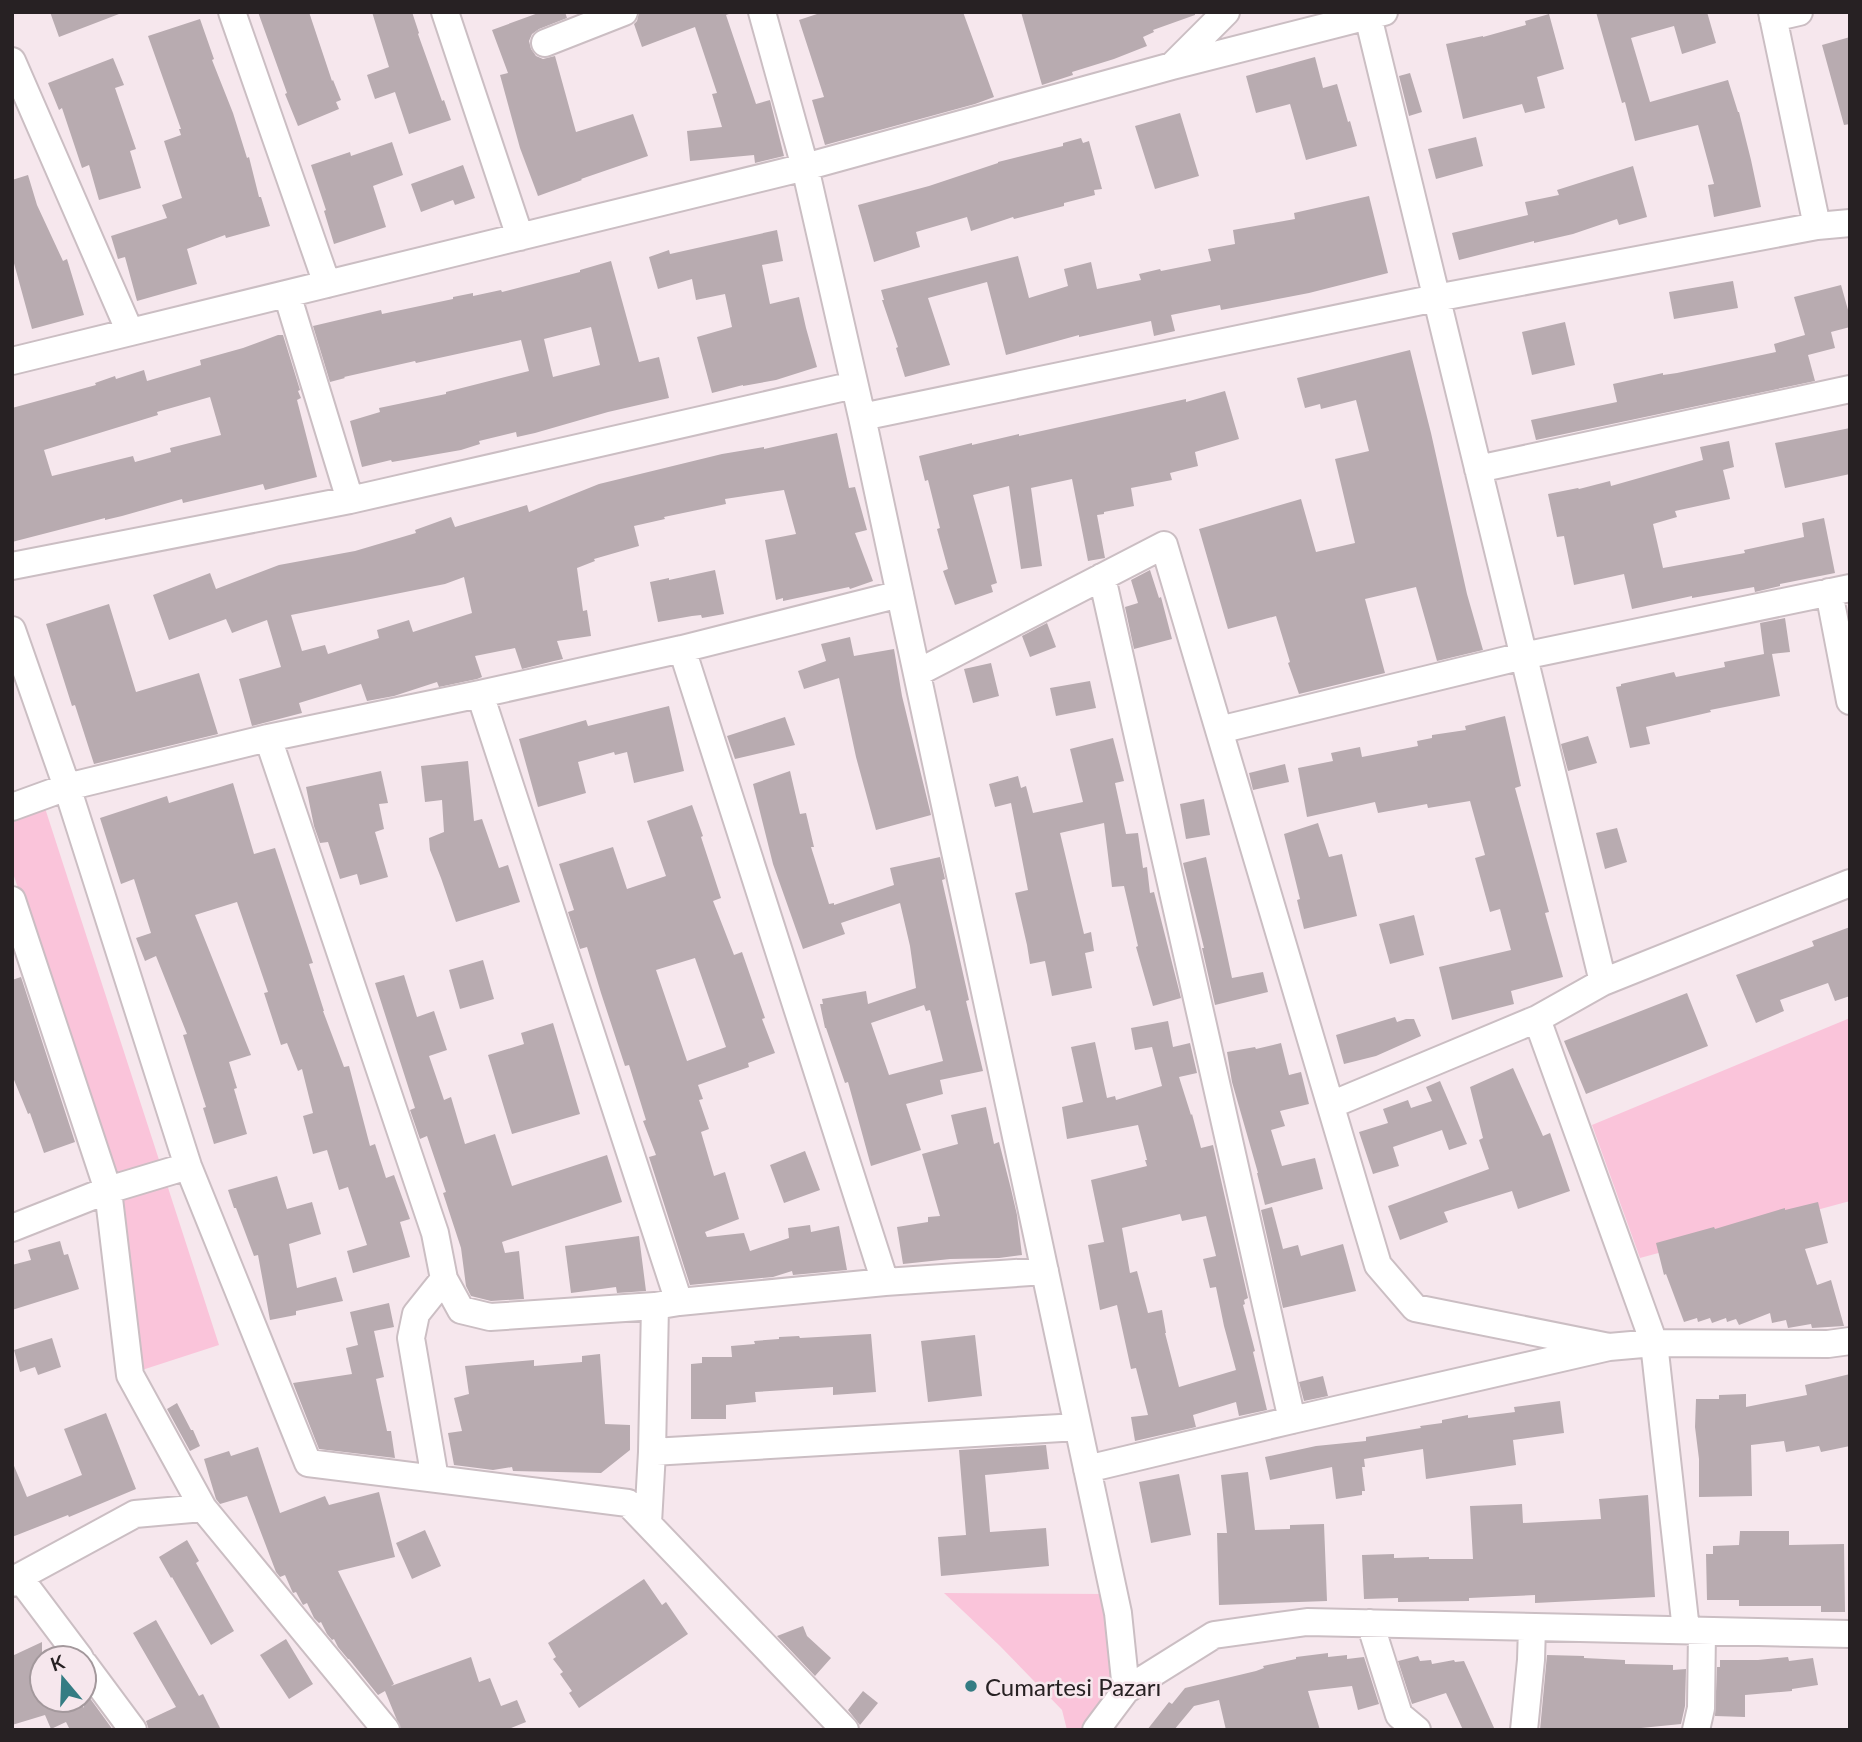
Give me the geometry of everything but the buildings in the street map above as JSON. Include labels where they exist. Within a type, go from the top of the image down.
[{"type":"street","points":[[232,12],[327,284]]},
{"type":"street","points":[[445,12],[520,237]]},
{"type":"street","points":[[545,43],[624,12]]},
{"type":"street","points":[[762,12],[805,167],[862,417],[1118,1613],[1126,1690]]},
{"type":"street","points":[[1172,66],[1226,12]]},
{"type":"street","points":[[1799,12],[1773,15],[1817,226]]},
{"type":"street","points":[[12,361],[805,167],[1373,13],[1436,298],[1603,982]]},
{"type":"street","points":[[12,61],[130,332]]},
{"type":"street","points":[[862,417],[1436,298],[1817,226],[1850,223]]},
{"type":"street","points":[[287,294],[350,500]]},
{"type":"street","points":[[12,566],[350,500],[854,385]]},
{"type":"street","points":[[1478,469],[1850,389]]},
{"type":"street","points":[[917,673],[1164,545],[1378,1265],[1415,1308],[1609,1347]]},
{"type":"street","points":[[1102,577],[1292,1420]]},
{"type":"street","points":[[1219,730],[1524,656],[1840,590],[1850,701]]},
{"type":"street","points":[[12,807],[67,787],[268,738],[682,649],[900,594]]},
{"type":"street","points":[[12,630],[67,787],[188,1166],[308,1463],[628,1503],[845,1730]]},
{"type":"street","points":[[682,649],[885,1282]]},
{"type":"street","points":[[480,694],[667,1304],[652,1452],[648,1523]]},
{"type":"street","points":[[268,738],[435,1233],[444,1279],[461,1310],[490,1317],[667,1304],[885,1282],[1045,1271]]},
{"type":"street","points":[[1331,1105],[1537,1019],[1603,982],[1850,883]]},
{"type":"street","points":[[12,900],[108,1190],[130,1375],[203,1508],[386,1730]]},
{"type":"street","points":[[1537,1019],[1654,1343],[1694,1630],[1701,1708],[1696,1730]]},
{"type":"street","points":[[12,1228],[108,1190],[188,1166]]},
{"type":"street","points":[[435,1479],[411,1338],[416,1314],[444,1279]]},
{"type":"street","points":[[1087,1469],[1609,1347],[1654,1343],[1828,1344],[1850,1341]]},
{"type":"street","points":[[652,1452],[1078,1427]]},
{"type":"street","points":[[69,1644],[16,1580],[135,1514],[203,1508]]},
{"type":"street","points":[[1099,1729],[1126,1690],[1214,1635],[1307,1622],[1850,1634]]},
{"type":"street","points":[[1370,1623],[1399,1715],[1417,1730]]},
{"type":"street","points":[[1524,1730],[1532,1627]]},
{"type":"street","points":[[98,1683],[133,1730]]},
{"type":"shaded area","points":[[44,805],[219,1345],[139,1371],[119,1198],[12,870],[12,817]]},
{"type":"shaded area","points":[[1850,1018],[1850,1201],[1640,1258],[1592,1125]]},
{"type":"shaded area","points":[[944,1593],[1105,1594],[1121,1670],[1091,1730],[1067,1730],[1062,1710]]},
{"type":"place","name":"Cumartesi Pazarı","points":[[971,1686]]}]
